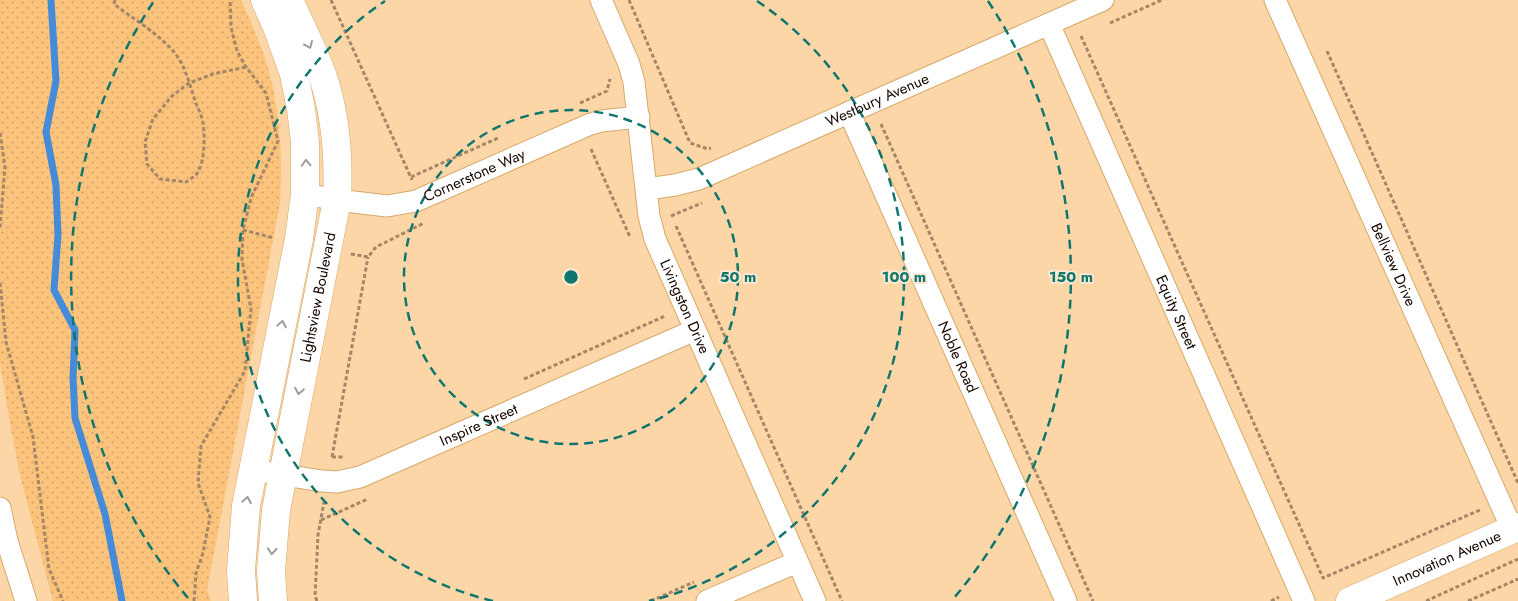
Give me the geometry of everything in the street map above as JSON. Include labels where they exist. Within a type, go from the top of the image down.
[{"type":"street","name":"Lightsview Boulevard","points":[[244,601],[241,570],[246,506],[299,239],[305,194],[305,142],[294,74],[266,0]]},
{"type":"street","name":"Lightsview Boulevard","points":[[273,601],[271,571],[276,510],[337,200],[338,174],[332,109],[322,74],[289,0]]},
{"type":"street","name":"Livingston Drive","points":[[601,0],[629,64],[634,82],[649,216],[655,239],[814,601]]},
{"type":"street","name":"Westbury Avenue","points":[[647,189],[699,179],[1103,0]]},
{"type":"street","name":"Bellview Drive","points":[[1275,0],[1499,501],[1515,528]]},
{"type":"street","name":"Equity Street","points":[[1049,24],[1304,601]]},
{"type":"street","name":"Noble Road","points":[[849,112],[1066,601]]},
{"type":"street","name":"Cornerstone Way","points":[[305,194],[387,206],[402,204],[421,199],[588,124],[639,117]]},
{"type":"street","name":"Inspire Street","points":[[253,470],[337,482],[360,477],[695,330]]},
{"type":"street","points":[[0,508],[4,543],[26,601]]},
{"type":"street","name":"Innovation Avenue","points":[[1350,601],[1515,528]]},
{"type":"street","points":[[708,601],[797,562]]},
{"type":"path","points":[[115,0],[114,4],[151,31],[174,52],[186,74],[189,83],[203,122],[204,145],[198,173],[186,182],[160,179],[147,164],[145,142],[153,119],[172,96],[189,83],[213,74],[246,68]]},
{"type":"path","points":[[194,601],[196,573],[203,553],[210,517],[198,483],[201,446],[244,371],[251,309],[242,259],[243,230],[251,198],[278,141],[266,93],[246,68],[237,51],[231,26],[230,0]]},
{"type":"path","points":[[317,601],[315,596],[318,535],[368,257],[376,247],[428,220],[421,199],[331,0]]},
{"type":"path","points":[[629,0],[690,143],[708,149],[715,146]]},
{"type":"path","points":[[1081,36],[1323,578],[1499,501]]},
{"type":"path","points":[[1328,51],[1518,483]]},
{"type":"path","points":[[573,106],[607,91],[610,75]]},
{"type":"path","points":[[881,124],[1093,601]]},
{"type":"path","points":[[0,132],[5,167],[0,228]]},
{"type":"path","points":[[675,225],[842,601]]},
{"type":"path","points":[[350,254],[368,257]]},
{"type":"path","points":[[0,283],[6,342],[33,437],[49,569],[63,601]]},
{"type":"path","points":[[1426,601],[1518,559]]},
{"type":"path","points":[[1468,601],[1518,579]]},
{"type":"shaded area","points":[[0,0],[241,0],[265,58],[274,94],[281,148],[280,203],[207,590],[211,601],[53,601],[20,476],[0,363]]},
{"type":"waterway","points":[[51,0],[56,81],[46,132],[56,185],[58,235],[54,290],[75,330],[73,378],[75,418],[105,514],[122,601]]}]
